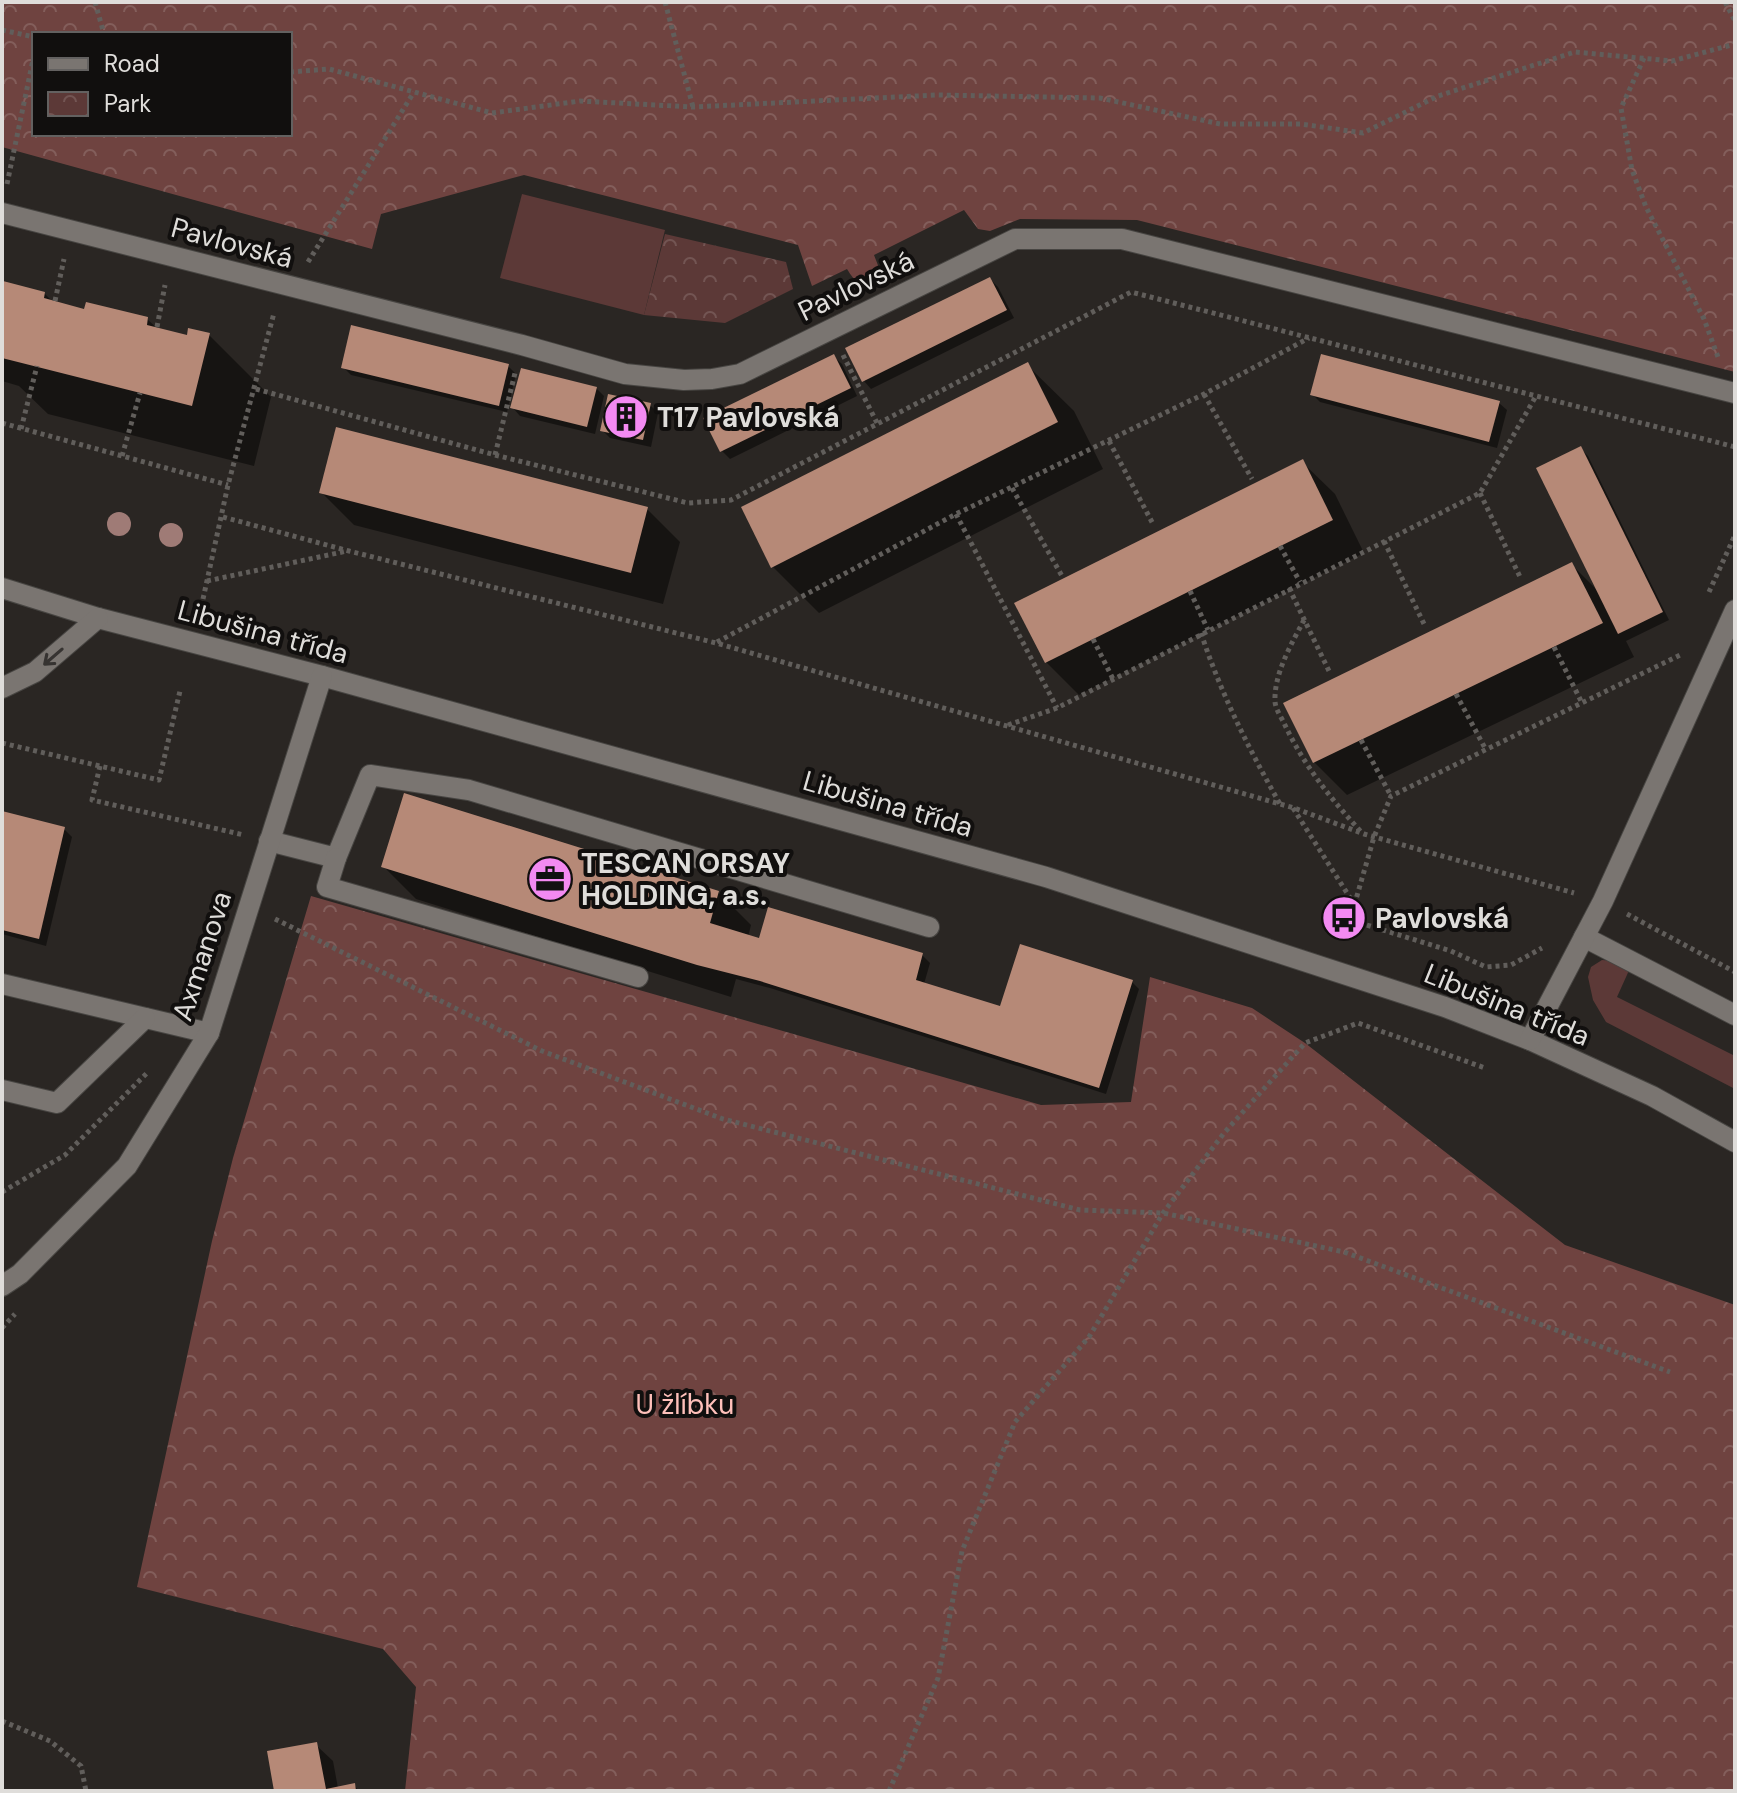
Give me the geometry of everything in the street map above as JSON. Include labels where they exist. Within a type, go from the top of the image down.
[{"type":"street","name":"Pavlovská","points":[[4,203],[625,374],[684,380],[740,374],[1015,239],[1122,239],[1733,392]]},
{"type":"street","name":"Libušina třída","points":[[2,588],[98,618],[322,676],[1046,877],[1445,1007],[1530,1040],[1652,1096],[1735,1142]]},
{"type":"street","points":[[1530,1040],[1603,901],[1735,610]]},
{"type":"street","points":[[2,688],[35,672],[98,618]]},
{"type":"street","name":"Axmanova","points":[[2,1286],[20,1274],[127,1166],[209,1033],[322,676]]},
{"type":"street","points":[[638,977],[327,887],[370,775],[469,790],[929,927]]},
{"type":"street","points":[[269,841],[336,858]]},
{"type":"street","points":[[1584,937],[1735,1015]]},
{"type":"street","points":[[2,984],[209,1033]]},
{"type":"street","points":[[2,1090],[57,1103],[145,1018]]},
{"type":"path","points":[[95,2],[103,32]]},
{"type":"path","points":[[665,2],[693,107]]},
{"type":"path","points":[[1725,2],[1735,21]]},
{"type":"path","points":[[2,30],[32,37]]},
{"type":"path","points":[[292,72],[329,69],[492,113],[580,101],[693,107],[937,95],[1100,98],[1220,124],[1301,124],[1363,133],[1438,96],[1575,52],[1672,61],[1735,44]]},
{"type":"path","points":[[1644,58],[1621,108],[1632,170],[1646,207],[1704,319],[1733,392]]},
{"type":"path","points":[[4,203],[32,65]]},
{"type":"path","points":[[315,251],[414,92]]},
{"type":"path","points":[[55,301],[65,250]]},
{"type":"path","points":[[157,327],[167,275]]},
{"type":"path","points":[[256,389],[495,455],[688,503],[731,500],[1131,292],[1735,447]]},
{"type":"path","points":[[203,599],[228,485],[256,389],[276,304]]},
{"type":"path","points":[[716,643],[956,514],[1204,394],[1310,338]]},
{"type":"path","points":[[838,345],[877,423]]},
{"type":"path","points":[[495,455],[517,363]]},
{"type":"path","points":[[21,429],[37,366]]},
{"type":"path","points":[[122,456],[140,393]]},
{"type":"path","points":[[1204,394],[1252,479]]},
{"type":"path","points":[[1007,725],[1057,708],[1480,493],[1536,396]]},
{"type":"path","points":[[2,423],[228,485]]},
{"type":"path","points":[[1109,441],[1153,524]]},
{"type":"path","points":[[1012,488],[1062,576]]},
{"type":"path","points":[[1480,493],[1521,579]]},
{"type":"path","points":[[956,514],[1057,708]]},
{"type":"path","points":[[223,517],[716,643],[1281,804],[1364,834],[1603,901],[1735,972]]},
{"type":"path","points":[[1705,602],[1735,535]]},
{"type":"path","points":[[1384,541],[1425,626]]},
{"type":"path","points":[[1280,546],[1300,582]]},
{"type":"path","points":[[207,581],[349,551]]},
{"type":"path","points":[[1289,588],[1329,671]]},
{"type":"path","points":[[1190,591],[1208,630]]},
{"type":"path","points":[[1304,620],[1277,683],[1275,703],[1311,772],[1364,834]]},
{"type":"path","points":[[1201,633],[1228,704],[1281,804]]},
{"type":"path","points":[[1093,639],[1113,679]]},
{"type":"path","points":[[1674,669],[1686,642]]},
{"type":"path","points":[[1554,647],[1582,703]]},
{"type":"path","points":[[1549,939],[1541,950],[1511,965],[1486,967],[1451,951],[1347,919],[1391,796],[1680,655]]},
{"type":"path","points":[[2,743],[159,780],[180,691]]},
{"type":"path","points":[[1456,694],[1486,750]]},
{"type":"path","points":[[1361,740],[1391,796]]},
{"type":"path","points":[[100,766],[92,800],[269,841]]},
{"type":"path","points":[[1292,808],[1354,905]]},
{"type":"path","points":[[1567,904],[1578,879]]},
{"type":"path","points":[[274,918],[542,1051],[723,1119],[1080,1210],[1163,1213],[1344,1252],[1670,1372]]},
{"type":"path","points":[[889,1791],[938,1678],[962,1551],[1015,1422],[1089,1337],[1163,1213],[1224,1133],[1305,1043],[1358,1023],[1485,1068]]},
{"type":"path","points":[[2,1192],[65,1155],[144,1075],[157,1066]]},
{"type":"path","points":[[2,1721],[50,1741],[81,1766],[86,1791]]},
{"type":"green space","points":[[2,2],[1735,2],[1735,372],[1137,220],[1020,219],[990,231],[978,229],[964,210],[874,255],[880,276],[874,287],[858,282],[847,269],[812,286],[798,245],[524,175],[381,214],[372,249],[2,147]]},
{"type":"green space","points":[[522,194],[665,230],[644,315],[500,278]]},
{"type":"green space","points":[[665,234],[786,262],[793,289],[725,323],[644,315]]},
{"type":"green space","name":"U žlíbku","points":[[311,896],[1041,1105],[1131,1102],[1150,977],[1252,1008],[1305,1043],[1565,1245],[1735,1305],[1735,1791],[405,1791],[416,1687],[383,1649],[137,1587],[212,1241],[233,1158]]},
{"type":"green space","points":[[1602,960],[1631,966],[1617,997],[1735,1056],[1735,1089],[1606,1022],[1593,1000],[1588,977],[1591,967]]},
{"type":"building","points":[[990,277],[1007,310],[862,382],[845,348]]},
{"type":"building","points":[[3,281],[45,292],[44,298],[84,309],[86,302],[148,317],[147,325],[187,335],[188,328],[210,333],[192,406],[2,358]]},
{"type":"building","points":[[351,325],[509,364],[499,406],[341,368]]},
{"type":"building","points":[[834,354],[851,388],[720,452],[703,418]]},
{"type":"building","points":[[1321,354],[1500,401],[1489,442],[1310,395]]},
{"type":"building","points":[[1028,362],[1058,422],[771,568],[741,507]]},
{"type":"building","points":[[521,368],[597,387],[587,427],[510,408]]},
{"type":"building","name":"T17 Pavlovská","points":[[608,394],[651,403],[643,440],[600,431]]},
{"type":"building","points":[[336,427],[648,507],[631,573],[319,493]]},
{"type":"building","points":[[1581,446],[1663,612],[1618,634],[1536,468]]},
{"type":"building","points":[[1303,459],[1333,520],[1045,663],[1014,603]]},
{"type":"building","points":[[1572,562],[1603,623],[1313,763],[1283,703]]},
{"type":"building","points":[[404,793],[719,891],[710,923],[759,938],[768,907],[923,953],[916,980],[1000,1006],[1020,944],[1133,980],[1099,1088],[760,981],[697,965],[381,867]]},
{"type":"building","points":[[2,811],[65,827],[39,939],[2,930]]},
{"type":"building","points":[[317,1742],[326,1789],[355,1783],[356,1791],[274,1791],[267,1751]]},
{"type":"place","name":"T17 Pavlovská","points":[[626,417]]},
{"type":"place","name":"TESCAN ORSAY HOLDING, a.s.","points":[[550,879]]},
{"type":"place","name":"Pavlovská","points":[[1344,918]]}]
